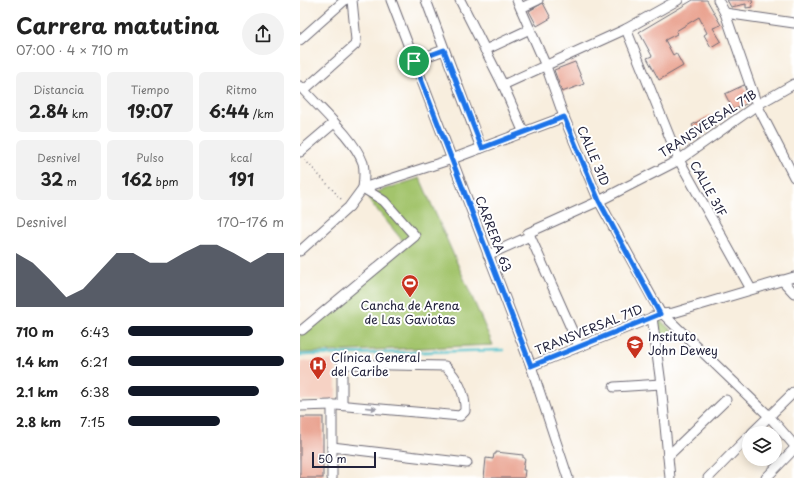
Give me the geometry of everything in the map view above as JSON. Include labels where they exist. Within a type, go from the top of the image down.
[{"type":"street","points":[[300,40],[345,0]]},
{"type":"street","points":[[300,251],[349,207],[363,188],[363,164],[355,149],[334,123],[302,88],[355,45],[356,40],[352,0]]},
{"type":"street","name":"CARRERA 63","points":[[391,0],[414,61],[447,160],[488,255],[531,366],[568,478]]},
{"type":"street","points":[[426,0],[482,148]]},
{"type":"street","points":[[460,0],[503,85],[524,133]]},
{"type":"street","points":[[519,4],[538,0]]},
{"type":"street","points":[[503,85],[626,29],[678,0]]},
{"type":"street","points":[[718,0],[725,13],[757,105],[794,177]]},
{"type":"street","name":"CALLE 31D","points":[[519,4],[546,66],[564,117],[599,201],[658,315]]},
{"type":"street","points":[[725,13],[794,23]]},
{"type":"street","points":[[485,50],[530,28]]},
{"type":"street","name":"CALLE 31F","points":[[626,29],[679,160],[751,289]]},
{"type":"street","points":[[414,61],[444,50]]},
{"type":"street","name":"TRANSVERSAL 71B","points":[[488,255],[530,236],[528,233],[599,201],[679,160],[757,105],[794,84]]},
{"type":"street","points":[[363,188],[416,172],[564,117]]},
{"type":"street","points":[[302,155],[334,123]]},
{"type":"street","points":[[302,330],[414,236],[384,201],[363,188]]},
{"type":"street","points":[[530,236],[578,346]]},
{"type":"street","name":"TRANSVERSAL 71D","points":[[531,366],[658,315],[673,313],[794,277]]},
{"type":"street","points":[[782,280],[794,293]]},
{"type":"street","points":[[658,315],[661,384],[670,478]]},
{"type":"street","points":[[658,315],[769,416],[794,445]]},
{"type":"street","points":[[300,406],[337,405],[460,416],[465,411],[466,405],[463,396],[452,372],[445,366],[342,364],[337,405],[332,447],[332,478]]},
{"type":"street","points":[[614,387],[661,384]]},
{"type":"street","points":[[759,426],[794,392]]},
{"type":"street","points":[[668,456],[726,400]]},
{"type":"street","points":[[708,478],[742,443]]},
{"type":"street","points":[[332,447],[467,463]]},
{"type":"street","points":[[766,478],[794,449]]},
{"type":"path","points":[[302,155],[349,207]]},
{"type":"shaded area","name":"Clínica General del Caribe","points":[[336,360],[336,400],[300,400],[300,361]]},
{"type":"green space","points":[[420,178],[493,345],[300,353],[300,333],[407,246],[368,199],[376,192]]},
{"type":"green space","points":[[658,318],[680,338],[660,340]]},
{"type":"building","points":[[693,0],[707,0],[721,25],[713,28],[721,41],[711,47],[704,35],[707,33],[699,17],[676,31],[677,34],[665,40],[673,55],[676,53],[683,66],[659,80],[647,58],[652,56],[639,32]]},
{"type":"building","points":[[727,0],[752,0],[753,7],[746,8],[746,4],[731,7]]},
{"type":"building","points":[[543,3],[551,18],[537,26],[529,11]]},
{"type":"building","points":[[575,62],[584,84],[562,92],[554,70]]},
{"type":"building","points":[[744,85],[750,102],[733,110],[725,94]]},
{"type":"building","points":[[710,115],[715,126],[698,135],[692,125]]},
{"type":"building","points":[[300,417],[323,417],[323,478],[300,478]]},
{"type":"building","points":[[496,452],[523,455],[523,458],[525,458],[523,470],[525,470],[524,478],[484,478],[486,458],[493,459]]},
{"type":"waterway","points":[[300,355],[503,350]]},
{"type":"place","name":"Cancha de Arena de Las Gaviotas","points":[[410,298]]},
{"type":"place","name":"Instituto John Dewey","points":[[635,359]]},
{"type":"place","name":"Clínica General del Caribe","points":[[318,380]]},
{"type":"route","points":[[444,50],[482,148],[564,117],[599,201],[660,314],[531,366],[414,61],[444,50]]}]
